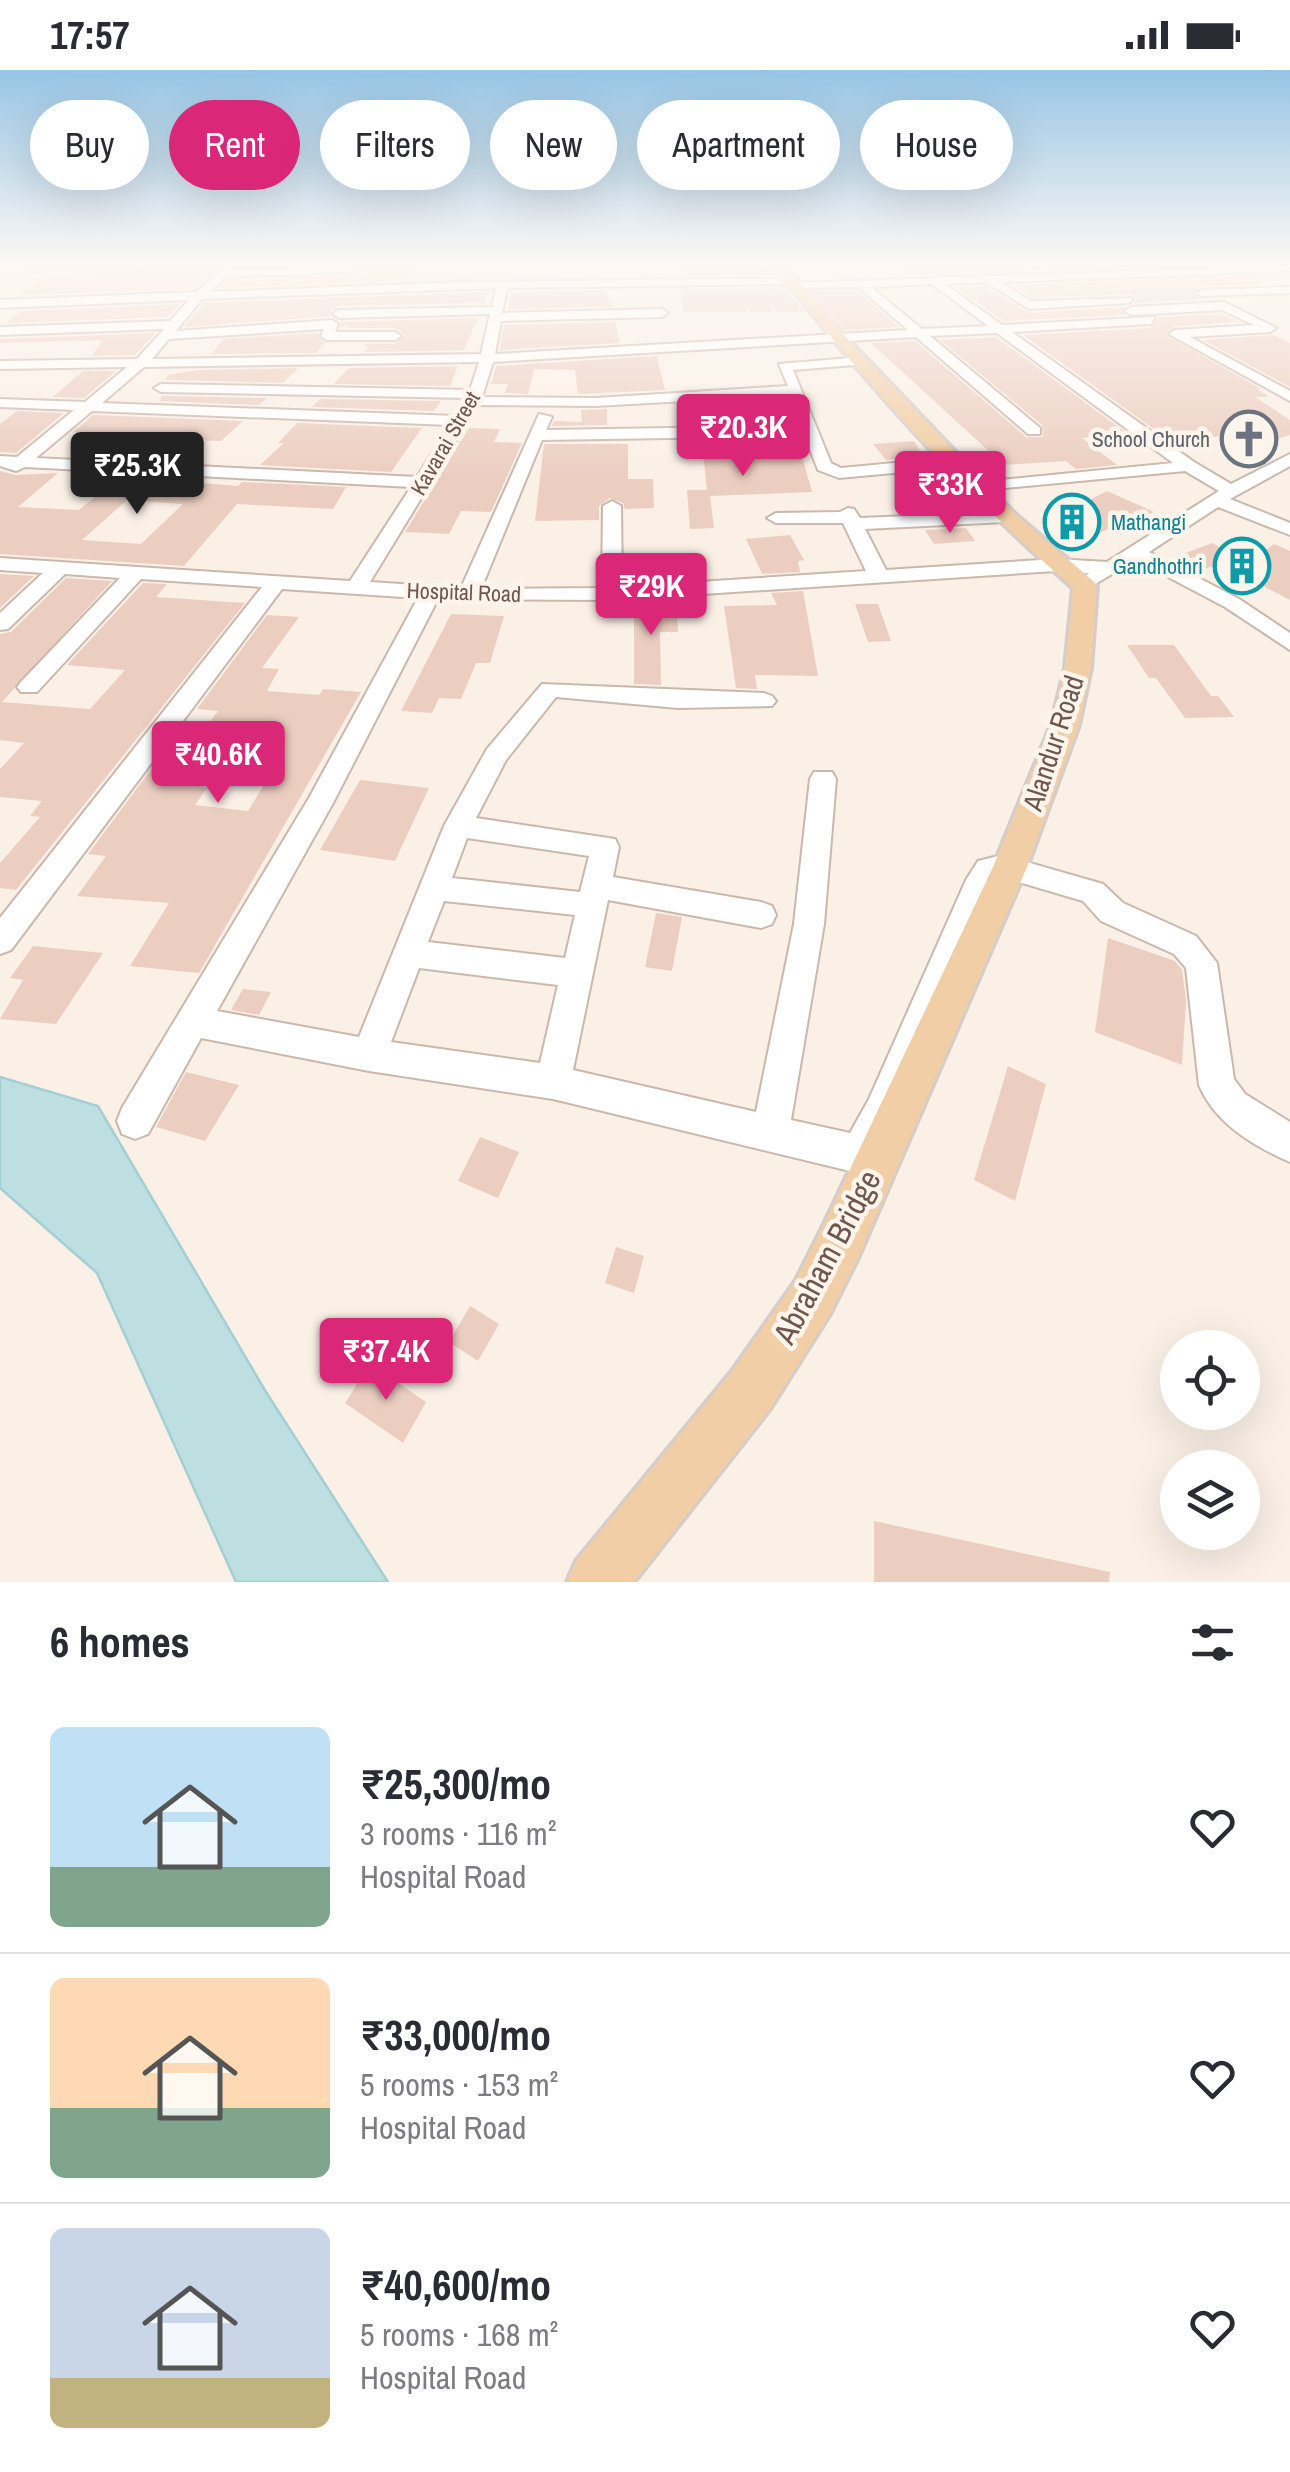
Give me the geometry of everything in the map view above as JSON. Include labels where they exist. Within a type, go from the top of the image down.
[{"type":"main road","points":[[837,335],[1006,518],[1056,565]]},
{"type":"main road","name":"Alandur Road","points":[[1003,882],[1064,726],[1096,577]]},
{"type":"main road","name":"Abraham Bridge","points":[[597,1582],[751,1390],[813,1297],[1003,882]]},
{"type":"street","points":[[0,478],[142,362],[165,335]]},
{"type":"street","points":[[328,335],[395,336],[390,359]]},
{"type":"street","name":"Kavarai Street","points":[[356,588],[474,398],[493,335]]},
{"type":"street","points":[[0,365],[488,358],[944,335]]},
{"type":"street","points":[[1009,335],[1224,496],[1290,529]]},
{"type":"street","points":[[1177,335],[1290,396]]},
{"type":"street","points":[[920,336],[1034,430]]},
{"type":"street","points":[[862,361],[784,367],[824,466],[839,473],[958,462]]},
{"type":"street","points":[[162,388],[548,403],[796,390]]},
{"type":"street","points":[[0,403],[461,421]]},
{"type":"street","points":[[468,595],[539,435],[548,403]]},
{"type":"street","points":[[539,435],[813,431]]},
{"type":"street","points":[[1096,577],[1290,459]]},
{"type":"street","points":[[0,460],[422,482]]},
{"type":"street","points":[[980,487],[1188,466]]},
{"type":"street","points":[[844,503],[880,578]]},
{"type":"street","points":[[612,506],[612,594]]},
{"type":"street","points":[[776,518],[848,518],[853,524]]},
{"type":"street","points":[[853,524],[1006,518]]},
{"type":"street","points":[[1136,552],[1232,603],[1290,643]]},
{"type":"street","name":"Hospital Road","points":[[0,564],[468,595],[612,594],[1056,565],[1096,577]]},
{"type":"street","points":[[0,624],[60,568]]},
{"type":"street","points":[[29,687],[136,574]]},
{"type":"street","points":[[0,941],[276,583]]},
{"type":"street","points":[[135,1121],[196,1022],[362,728],[431,592]]},
{"type":"street","points":[[369,1055],[458,826],[496,754],[550,689],[678,700],[764,701]]},
{"type":"street","points":[[770,1136],[809,924],[823,780]]},
{"type":"street","points":[[458,826],[605,847],[552,1082]]},
{"type":"street","points":[[196,1022],[369,1055],[552,1082],[836,1152],[862,1148],[882,1112],[915,1026],[988,869],[1003,882],[1093,892],[1112,912],[1186,944],[1201,962],[1217,1085],[1232,1107],[1290,1143]]},
{"type":"street","points":[[433,888],[594,895],[761,916]]},
{"type":"street","points":[[408,953],[577,974]]},
{"type":"water","points":[[0,1077],[98,1106],[266,1392],[388,1582],[236,1582],[97,1273],[0,1188]]},
{"type":"building","points":[[154,335],[135,355],[92,356],[103,340],[0,343],[0,339]]},
{"type":"building","points":[[319,335],[325,343],[315,353],[211,354],[224,339]]},
{"type":"building","points":[[405,335],[471,335],[464,350],[364,352],[368,348],[364,344],[395,344]]},
{"type":"building","points":[[502,335],[618,335],[620,343],[500,350]]},
{"type":"building","points":[[1023,335],[1166,335],[1261,389],[1257,389],[1269,397],[1255,397],[1290,420],[1290,435],[1273,440],[1255,432],[1172,442]]},
{"type":"building","points":[[1273,335],[1290,343],[1290,387],[1203,340]]},
{"type":"building","points":[[996,337],[1128,434],[1082,438],[1117,465],[1076,469],[1066,461],[1004,465],[871,343],[915,341],[1026,437],[1043,437],[1042,425],[940,340]]},
{"type":"building","points":[[657,356],[665,390],[578,394],[575,370],[534,369],[528,394],[505,393],[508,384],[491,384],[496,366]]},
{"type":"building","points":[[458,366],[450,386],[334,384],[349,368]]},
{"type":"building","points":[[298,368],[283,383],[166,380],[168,375],[198,370]]},
{"type":"building","points":[[83,371],[116,371],[84,398],[53,397]]},
{"type":"building","points":[[162,396],[267,398],[259,405],[160,401]]},
{"type":"building","points":[[320,399],[441,401],[434,411],[312,407]]},
{"type":"building","points":[[607,409],[607,425],[552,426],[554,421],[582,422],[581,410]]},
{"type":"building","points":[[17,411],[64,413],[16,453],[0,452],[0,424]]},
{"type":"building","points":[[93,415],[243,421],[221,441],[194,440],[171,461],[98,457],[124,436],[73,432]]},
{"type":"building","points":[[297,423],[422,428],[391,472],[260,465],[284,443],[278,443]]},
{"type":"building","points":[[469,428],[500,429],[494,442],[522,443],[491,512],[461,511],[449,534],[405,532]]},
{"type":"building","points":[[706,441],[730,441],[730,454],[802,456],[812,492],[710,496],[714,528],[690,529],[687,490],[707,490],[703,453]]},
{"type":"building","points":[[914,441],[923,456],[886,460],[873,444]]},
{"type":"building","points":[[544,444],[628,444],[628,479],[653,479],[654,508],[625,509],[623,503],[610,498],[599,506],[599,520],[535,521]]},
{"type":"building","points":[[0,471],[15,475],[58,473],[18,507],[79,510],[120,476],[238,486],[242,482],[346,487],[333,509],[237,504],[184,566],[0,554]],"holes":[[[127,500],[183,504],[141,544],[82,540]]]},
{"type":"building","points":[[933,473],[953,510],[914,512],[900,491],[911,490],[900,476]]},
{"type":"building","points":[[1107,491],[1154,512],[1139,519],[1146,522],[1121,535],[1108,529],[1091,538],[1053,519]]},
{"type":"building","points":[[966,528],[975,541],[934,544],[925,530]]},
{"type":"building","points":[[790,535],[804,560],[798,561],[800,572],[762,574],[746,539]]},
{"type":"building","points":[[1212,543],[1235,555],[1197,573],[1170,559]]},
{"type":"building","points":[[1274,544],[1290,551],[1290,600],[1225,566],[1253,547],[1263,552]]},
{"type":"building","points":[[0,574],[34,576],[0,608]]},
{"type":"building","points":[[66,578],[112,581],[2,702],[90,709],[125,670],[67,665],[143,583],[167,584],[156,597],[245,603],[16,890],[0,888],[0,863],[40,817],[30,816],[42,801],[0,797],[0,769],[24,743],[0,740],[0,634],[11,632]]},
{"type":"building","points":[[803,591],[818,676],[755,675],[757,689],[736,688],[724,606],[777,605],[771,593]]},
{"type":"building","points":[[676,600],[678,632],[660,632],[661,685],[634,684],[634,602]]},
{"type":"building","points":[[855,604],[878,604],[891,641],[868,642]]},
{"type":"building","points":[[451,614],[504,616],[490,663],[476,663],[461,699],[439,698],[432,713],[401,711]]},
{"type":"building","points":[[267,615],[299,617],[262,668],[279,669],[267,691],[319,695],[323,689],[361,692],[199,973],[130,966],[169,903],[77,896],[106,856],[88,854],[155,764],[176,766],[218,711],[197,709]],"holes":[[[234,745],[286,750],[248,811],[195,805],[207,788],[202,788]]]},
{"type":"building","points":[[1127,645],[1174,645],[1211,696],[1218,696],[1234,717],[1185,718],[1156,678],[1149,678]]},
{"type":"building","points":[[360,780],[429,788],[395,861],[320,850]]},
{"type":"building","points":[[656,913],[682,917],[672,971],[645,967]]},
{"type":"building","points":[[1108,938],[1175,961],[1182,970],[1186,1000],[1182,1065],[1095,1032]]},
{"type":"building","points":[[33,946],[103,953],[56,1024],[0,1019],[23,980],[10,978]]},
{"type":"building","points":[[243,989],[271,992],[259,1015],[231,1010]]},
{"type":"building","points":[[1008,1066],[1046,1084],[1015,1201],[974,1180]]},
{"type":"building","points":[[186,1072],[239,1085],[205,1141],[156,1127]]},
{"type":"building","points":[[480,1137],[519,1152],[498,1198],[458,1181]]},
{"type":"building","points":[[616,1247],[644,1256],[634,1293],[605,1283]]},
{"type":"building","points":[[470,1306],[499,1324],[478,1361],[449,1342]]},
{"type":"building","points":[[370,1364],[426,1402],[403,1443],[345,1403]]},
{"type":"building","points":[[874,1521],[1110,1572],[1109,1582],[874,1582]]},
{"type":"place","name":"School Church","points":[[1249,439]]},
{"type":"place","name":"Mathangi","points":[[1072,522]]},
{"type":"place","name":"Gandhothri","points":[[1242,566]]}]
